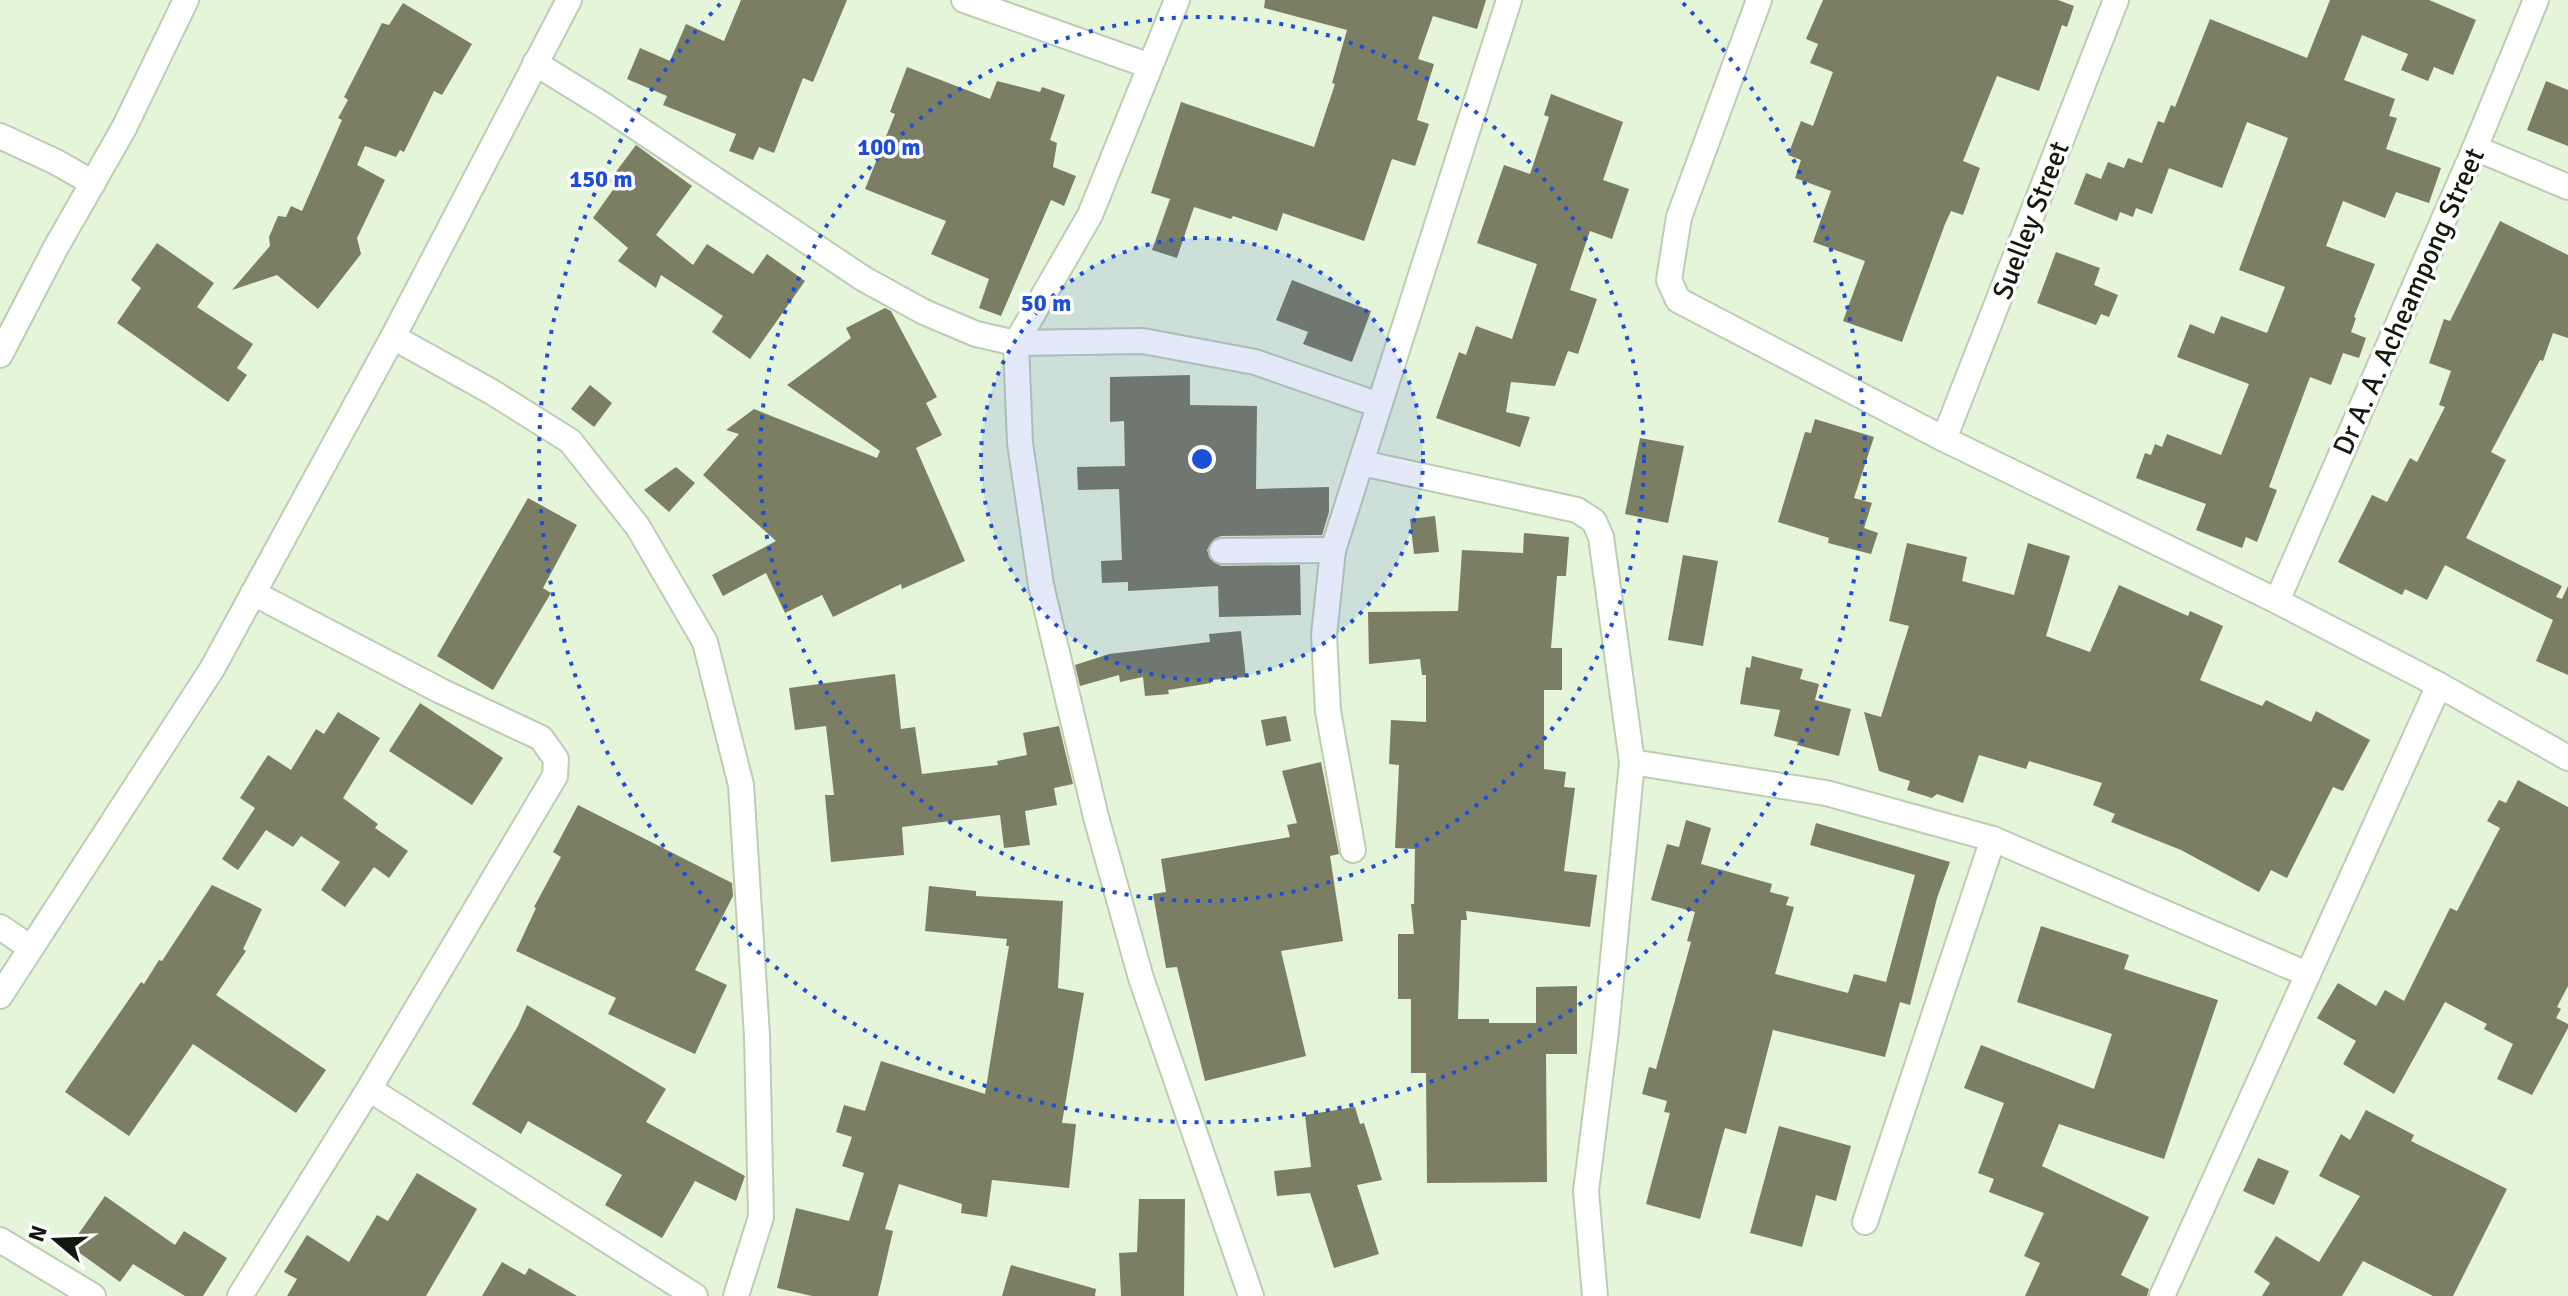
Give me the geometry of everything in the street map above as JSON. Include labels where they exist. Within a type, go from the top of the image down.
[{"type":"street","points":[[0,355],[124,128],[186,0]]},
{"type":"street","points":[[0,996],[212,669],[393,337],[569,0]]},
{"type":"street","points":[[964,0],[1150,66]]},
{"type":"street","points":[[1177,0],[1090,215],[1016,343],[1020,443],[1041,585],[1096,817],[1141,978],[1251,1296]]},
{"type":"street","points":[[1353,850],[1328,711],[1324,635],[1333,550],[1509,0]]},
{"type":"street","points":[[1759,0],[1679,217],[1669,280],[1678,300],[1944,439],[2277,601],[2439,685],[2568,758]]},
{"type":"street","name":"Suelley Street","points":[[1944,439],[2116,0]]},
{"type":"street","name":"Dr A. A. Acheampong Street","points":[[2277,601],[2475,148],[2536,0]]},
{"type":"street","points":[[535,63],[864,279],[924,312],[976,334],[1016,343],[1143,341],[1255,362],[1379,405]]},
{"type":"street","points":[[0,136],[93,183]]},
{"type":"street","points":[[2475,148],[2568,187]]},
{"type":"street","points":[[393,337],[492,392],[570,441],[638,527],[705,642],[741,785],[757,1036],[761,1217],[736,1296]]},
{"type":"street","points":[[1362,463],[1577,510],[1594,521],[1601,537],[1632,762],[1606,1031],[1586,1191],[1595,1296]]},
{"type":"street","points":[[1222,551],[1333,550]]},
{"type":"street","points":[[240,1296],[369,1089],[555,776],[556,759],[541,738],[441,691],[253,593]]},
{"type":"street","points":[[2162,1296],[2439,685]]},
{"type":"street","points":[[1632,762],[1826,793],[1993,839],[2307,974]]},
{"type":"street","points":[[1865,1222],[1993,839]]},
{"type":"street","points":[[0,927],[31,948]]},
{"type":"street","points":[[369,1089],[695,1296]]},
{"type":"street","points":[[0,1240],[93,1296]]},
{"type":"building","points":[[741,0],[847,0],[813,82],[803,78],[774,153],[759,147],[753,160],[729,151],[736,134],[663,105],[667,96],[627,79],[640,48],[670,61],[686,24],[724,41]]},
{"type":"building","points":[[1265,0],[1486,0],[1477,29],[1433,16],[1418,59],[1434,64],[1417,120],[1429,124],[1415,166],[1392,159],[1364,241],[1283,213],[1277,231],[1194,207],[1177,258],[1152,250],[1170,199],[1151,193],[1181,102],[1314,147],[1335,84],[1332,83],[1347,30],[1264,8]]},
{"type":"building","points":[[1823,0],[2058,0],[2074,6],[2067,27],[2062,25],[2039,91],[1997,76],[1963,161],[1980,168],[1963,215],[1951,211],[1945,224],[1902,342],[1843,321],[1865,261],[1813,242],[1831,191],[1795,178],[1801,160],[1788,155],[1801,121],[1813,126],[1833,72],[1810,63],[1818,44],[1806,39]]},
{"type":"building","points":[[2330,0],[2429,0],[2476,20],[2453,75],[2434,67],[2428,81],[2401,70],[2408,54],[2362,35],[2344,80],[2395,99],[2389,116],[2397,118],[2386,149],[2441,168],[2429,203],[2396,192],[2385,218],[2343,201],[2326,246],[2375,264],[2351,332],[2366,338],[2359,358],[2343,353],[2331,385],[2310,377],[2269,487],[2277,490],[2257,542],[2246,537],[2242,548],[2196,530],[2206,504],[2136,478],[2145,453],[2151,455],[2155,444],[2162,447],[2167,434],[2221,455],[2249,384],[2177,357],[2190,324],[2214,334],[2221,316],[2267,333],[2285,287],[2239,270],[2288,138],[2247,122],[2222,188],[2169,168],[2152,214],[2136,208],[2133,217],[2120,212],[2117,221],[2074,204],[2086,173],[2101,179],[2108,162],[2124,168],[2128,158],[2142,163],[2158,121],[2164,123],[2171,105],[2175,107],[2210,19],[2307,58]]},
{"type":"building","points":[[403,3],[472,44],[442,95],[434,91],[404,152],[400,150],[396,157],[365,146],[357,165],[385,180],[357,238],[361,254],[318,309],[277,275],[232,290],[270,246],[269,237],[278,216],[286,217],[291,206],[302,211],[342,120],[338,118],[348,100],[344,97],[382,23],[389,25]]},
{"type":"building","points":[[907,67],[990,99],[997,81],[1040,92],[1042,87],[1065,95],[1050,140],[1057,143],[1053,167],[1076,176],[1064,206],[1051,200],[1001,316],[979,308],[989,279],[931,254],[946,221],[865,189],[895,114],[890,112]]},
{"type":"building","points":[[2546,81],[2568,90],[2568,146],[2527,130]]},
{"type":"building","points":[[1551,94],[1623,122],[1603,180],[1629,189],[1612,239],[1590,231],[1570,290],[1597,299],[1578,354],[1568,351],[1555,386],[1511,382],[1506,412],[1530,417],[1520,447],[1436,418],[1459,352],[1466,355],[1476,326],[1512,339],[1537,264],[1477,243],[1504,165],[1530,174],[1549,117],[1544,115]]},
{"type":"building","points":[[636,145],[692,186],[656,235],[693,265],[707,244],[753,274],[767,254],[805,281],[750,359],[712,332],[723,316],[661,275],[656,288],[618,261],[628,248],[593,218],[615,187],[609,181]]},
{"type":"building","points":[[2500,221],[2568,255],[2568,338],[2553,333],[2543,361],[2540,360],[2491,452],[2506,460],[2466,538],[2562,586],[2556,597],[2562,599],[2568,586],[2568,675],[2536,661],[2553,620],[2445,565],[2427,600],[2405,589],[2402,595],[2338,562],[2372,495],[2387,502],[2410,458],[2417,462],[2445,407],[2439,405],[2451,371],[2429,363],[2444,319],[2450,321]]},
{"type":"building","points":[[157,243],[214,283],[197,307],[253,344],[237,368],[247,375],[228,402],[117,323],[141,288],[131,280]]},
{"type":"building","points":[[2056,252],[2100,268],[2094,285],[2118,295],[2109,317],[2101,314],[2096,325],[2037,303]]},
{"type":"building","points":[[1292,280],[1371,311],[1352,362],[1303,344],[1308,332],[1276,320]]},
{"type":"building","points":[[885,308],[891,311],[937,397],[926,403],[942,435],[916,448],[965,561],[902,589],[901,584],[833,617],[822,595],[785,613],[766,573],[723,596],[712,575],[776,541],[703,475],[739,434],[726,430],[754,409],[877,458],[880,451],[787,385],[851,338],[846,328]]},
{"type":"building","points":[[1190,375],[1190,405],[1257,406],[1256,489],[1329,487],[1329,512],[1322,535],[1221,536],[1214,539],[1207,550],[1210,559],[1221,566],[1300,565],[1301,615],[1219,617],[1218,586],[1128,591],[1128,582],[1102,583],[1101,561],[1122,560],[1119,489],[1078,490],[1077,467],[1125,466],[1124,421],[1110,422],[1110,377]]},
{"type":"building","points":[[590,385],[612,403],[594,427],[571,409]]},
{"type":"building","points":[[1815,419],[1874,437],[1854,498],[1872,503],[1864,528],[1878,533],[1871,554],[1828,543],[1829,538],[1778,522],[1805,432],[1811,433]]},
{"type":"building","points":[[1640,438],[1684,446],[1668,523],[1625,514]]},
{"type":"building","points":[[676,467],[695,483],[669,512],[644,490]]},
{"type":"building","points":[[528,498],[577,525],[543,588],[551,593],[493,690],[437,656]]},
{"type":"building","points":[[1435,516],[1439,552],[1414,554],[1410,519]]},
{"type":"building","points":[[1524,533],[1569,537],[1566,576],[1557,576],[1551,648],[1562,648],[1562,690],[1544,690],[1544,769],[1566,772],[1564,787],[1575,788],[1564,871],[1597,875],[1590,927],[1466,911],[1467,920],[1461,920],[1458,1019],[1489,1019],[1489,1023],[1536,1023],[1536,987],[1577,986],[1577,1054],[1546,1054],[1547,1182],[1427,1183],[1426,1073],[1411,1073],[1411,999],[1398,999],[1398,934],[1414,934],[1411,904],[1414,904],[1415,849],[1395,848],[1399,765],[1389,764],[1391,720],[1426,722],[1426,675],[1422,675],[1420,659],[1369,664],[1368,612],[1458,611],[1462,550],[1523,553]]},
{"type":"building","points":[[1907,543],[1967,557],[1962,581],[2014,595],[2028,543],[2070,556],[2046,636],[2090,652],[2119,585],[2188,616],[2190,611],[2223,626],[2200,680],[2262,706],[2266,700],[2311,722],[2316,711],[2370,740],[2343,791],[2333,787],[2287,878],[2271,870],[2259,892],[2181,850],[2111,822],[2115,814],[2093,805],[2102,783],[2029,761],[2026,769],[1979,755],[1963,803],[1937,794],[1932,798],[1907,790],[1910,781],[1879,771],[1864,712],[1881,717],[1909,626],[1889,621]]},
{"type":"building","points":[[1683,555],[1718,561],[1703,646],[1668,640]]},
{"type":"building","points":[[1241,631],[1246,677],[1211,680],[1211,683],[1168,690],[1169,694],[1145,696],[1143,677],[1120,682],[1119,675],[1080,686],[1075,665],[1109,654],[1210,642],[1209,634]]},
{"type":"building","points":[[1752,656],[1803,669],[1800,679],[1819,684],[1815,700],[1851,709],[1839,756],[1774,736],[1780,710],[1740,704],[1746,667],[1750,668]]},
{"type":"building","points":[[895,674],[901,729],[915,727],[922,774],[998,765],[997,761],[1027,755],[1023,733],[1059,726],[1073,784],[1054,788],[1057,805],[1025,811],[1030,845],[1004,848],[1000,815],[902,827],[904,855],[831,862],[825,795],[834,795],[826,726],[795,730],[789,688]]},
{"type":"building","points":[[420,703],[503,758],[472,805],[389,751]]},
{"type":"building","points":[[338,712],[380,738],[343,798],[378,824],[375,828],[408,851],[389,878],[374,867],[345,907],[321,890],[340,862],[301,836],[293,847],[266,830],[238,870],[222,859],[255,808],[240,798],[268,755],[291,770],[316,729],[324,734]]},
{"type":"building","points":[[1286,716],[1291,741],[1266,746],[1261,720]]},
{"type":"building","points":[[1321,762],[1339,854],[1330,856],[1343,941],[1281,951],[1306,1056],[1205,1081],[1177,967],[1166,968],[1153,894],[1166,892],[1161,859],[1290,837],[1287,825],[1297,823],[1282,771]]},
{"type":"building","points":[[2518,780],[2568,807],[2568,986],[2557,1007],[2561,1009],[2556,1018],[2568,1024],[2568,1028],[2532,1095],[2497,1079],[2513,1044],[2484,1029],[2487,1024],[2445,1002],[2394,1094],[2343,1064],[2356,1041],[2317,1018],[2338,983],[2376,1006],[2385,990],[2404,1001],[2450,908],[2457,911],[2500,828],[2487,821],[2499,800],[2506,803]]},
{"type":"building","points":[[578,805],[732,883],[733,896],[695,970],[727,985],[695,1054],[608,1014],[616,998],[516,951],[534,907],[561,857],[553,852]]},
{"type":"building","points":[[1686,820],[1711,828],[1701,864],[1772,884],[1770,892],[1789,897],[1786,905],[1794,907],[1775,974],[1848,993],[1854,974],[1886,982],[1915,875],[1810,845],[1816,823],[1950,862],[1937,898],[1910,1005],[1900,1002],[1885,1057],[1773,1030],[1746,1134],[1725,1128],[1700,1219],[1646,1204],[1670,1113],[1664,1112],[1667,1101],[1642,1094],[1649,1067],[1656,1069],[1691,942],[1687,941],[1695,912],[1651,900],[1667,844],[1679,847]]},
{"type":"building","points":[[212,885],[262,909],[243,949],[246,951],[216,995],[326,1070],[296,1113],[193,1044],[129,1136],[65,1092],[141,982],[144,984],[159,960],[162,961]]},
{"type":"building","points":[[929,886],[976,891],[976,896],[1063,901],[1058,988],[1084,993],[1062,1123],[1076,1124],[1069,1188],[992,1180],[987,1217],[961,1213],[962,1204],[899,1184],[885,1229],[893,1231],[878,1296],[812,1296],[777,1288],[796,1208],[849,1221],[864,1173],[842,1166],[852,1137],[836,1132],[844,1105],[865,1111],[881,1061],[985,1094],[1009,946],[1006,946],[1007,939],[925,931]]},
{"type":"building","points":[[2041,926],[2129,955],[2124,969],[2218,1000],[2164,1159],[2059,1124],[2042,1166],[2149,1217],[2121,1275],[2149,1289],[2147,1296],[2025,1296],[2040,1263],[2024,1256],[2044,1213],[1989,1192],[1994,1179],[1978,1173],[2004,1103],[1964,1088],[1981,1045],[2094,1089],[2112,1034],[2017,1002]]},
{"type":"building","points":[[527,1005],[666,1089],[646,1122],[745,1176],[736,1201],[695,1181],[662,1238],[605,1205],[622,1175],[528,1121],[521,1134],[472,1104]]},
{"type":"building","points":[[1355,1107],[1360,1124],[1364,1123],[1382,1180],[1357,1185],[1379,1254],[1334,1268],[1310,1193],[1277,1196],[1274,1171],[1311,1167],[1305,1115]]},
{"type":"building","points":[[2366,1110],[2414,1135],[2411,1141],[2507,1189],[2453,1296],[2433,1296],[2363,1261],[2342,1296],[2262,1296],[2270,1283],[2254,1272],[2276,1236],[2319,1262],[2360,1196],[2319,1176],[2341,1134],[2350,1140]]},
{"type":"building","points":[[1779,1126],[1851,1146],[1836,1201],[1816,1195],[1802,1247],[1750,1233]]},
{"type":"building","points":[[2258,1158],[2289,1171],[2274,1205],[2243,1191]]},
{"type":"building","points":[[417,1173],[477,1209],[426,1296],[287,1296],[297,1279],[284,1272],[307,1235],[349,1262],[377,1215],[388,1221]]},
{"type":"building","points":[[105,1196],[175,1245],[184,1231],[227,1258],[203,1296],[185,1296],[133,1264],[120,1282],[70,1246]]},
{"type":"building","points":[[1139,1199],[1185,1199],[1184,1296],[1121,1296],[1119,1253],[1137,1252]]},
{"type":"building","points":[[502,1262],[525,1275],[529,1268],[577,1296],[482,1296]]},
{"type":"building","points":[[1011,1265],[1096,1289],[1095,1296],[1002,1296]]}]
